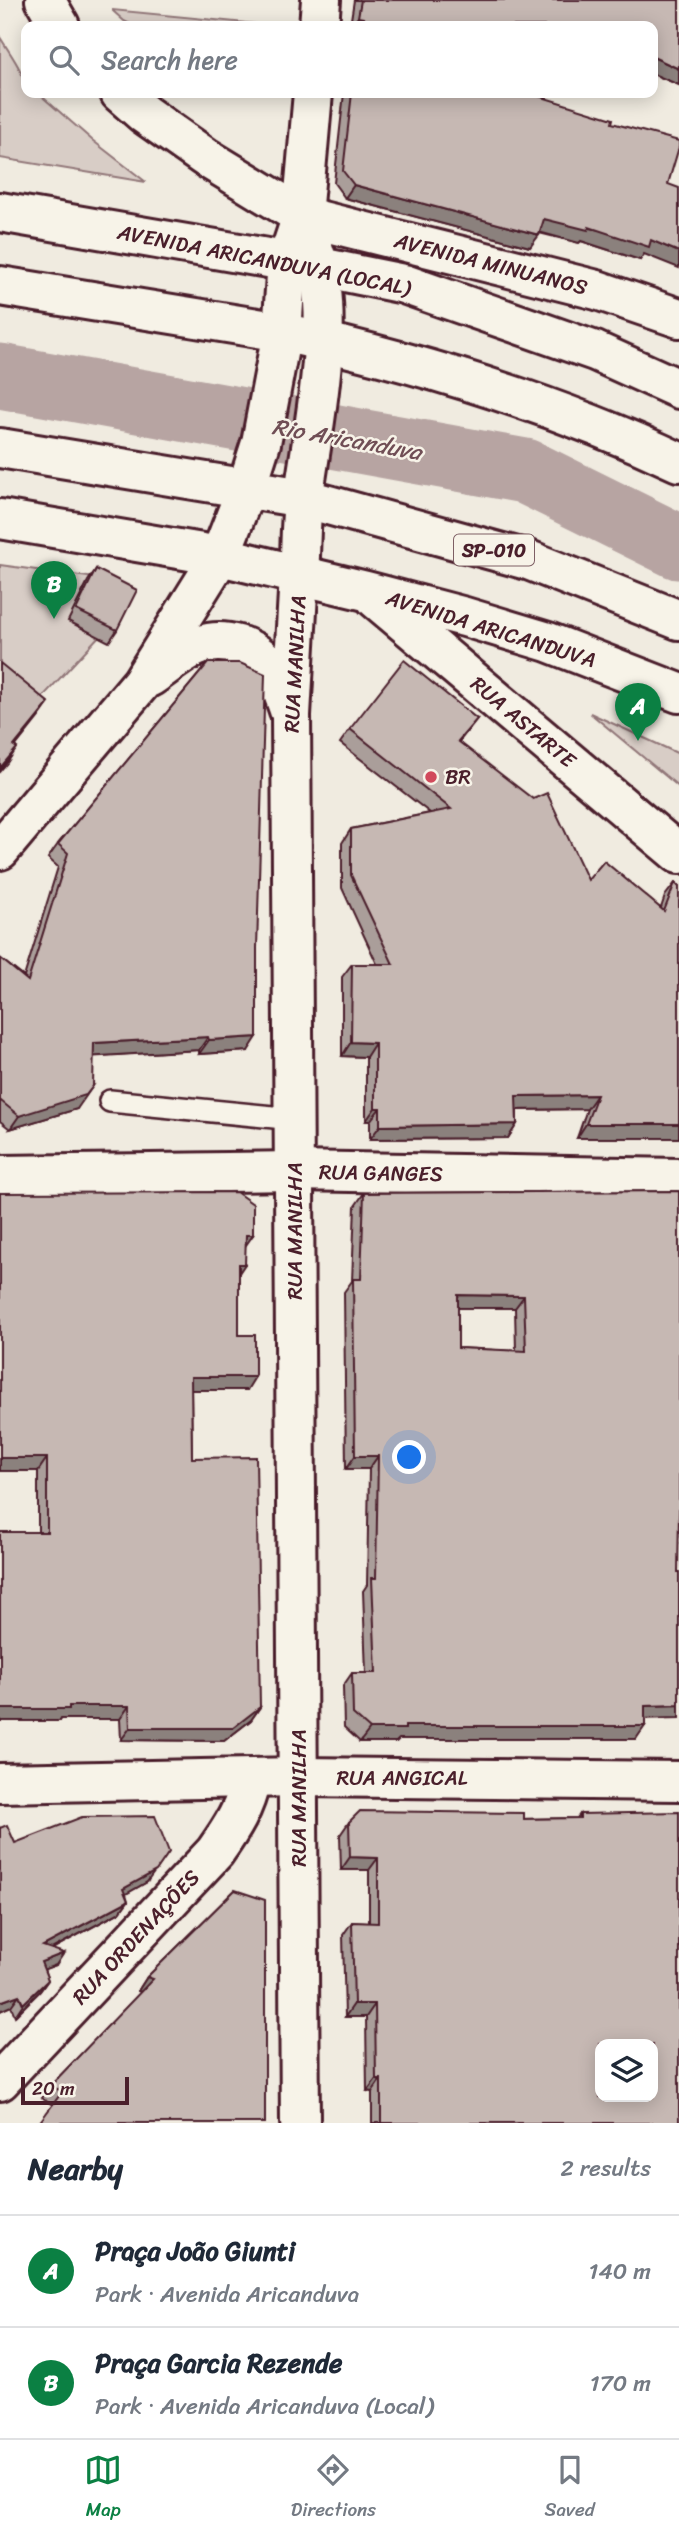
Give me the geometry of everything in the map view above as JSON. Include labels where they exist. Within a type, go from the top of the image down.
[{"type":"main road","points":[[45,0],[57,21]]},
{"type":"main road","points":[[319,21],[321,0]]},
{"type":"main road","name":"AVENIDA MINUANOS","points":[[126,98],[205,157],[302,216],[597,290],[679,318]]},
{"type":"main road","points":[[0,850],[141,683],[219,556],[247,487],[261,443],[282,332],[304,264],[302,216],[313,98]]},
{"type":"main road","name":"AVENIDA ARICANDUVA (LOCAL)","points":[[0,212],[304,264],[404,284],[595,351],[679,389]]},
{"type":"main road","name":"RUA MANILHA","points":[[300,2123],[291,715],[303,498],[320,384],[323,341],[304,264]]},
{"type":"main road","points":[[0,286],[323,341],[453,376],[616,433],[679,463]]},
{"type":"main road","name":"SP-010","points":[[0,448],[303,498],[531,561],[679,620]]},
{"type":"main road","points":[[0,519],[219,556],[299,575]]},
{"type":"main road","name":"AVENIDA ARICANDUVA","points":[[299,575],[548,642],[679,693]]},
{"type":"main road","name":"RUA ASTARTE","points":[[366,591],[679,854]]},
{"type":"main road","points":[[141,683],[199,645],[226,641],[248,649],[268,663],[279,681],[291,715]]},
{"type":"main road","name":"RUA GANGES","points":[[0,1175],[294,1171],[679,1178]]},
{"type":"main road","name":"RUA ANGICAL","points":[[0,1783],[299,1777],[679,1781]]},
{"type":"main road","name":"RUA ORDENAÇÕES","points":[[0,2081],[215,1852],[236,1823],[246,1801],[251,1779]]},
{"type":"lane","points":[[110,1101],[294,1119]]},
{"type":"shaded area","points":[[113,10],[226,21],[124,21]]},
{"type":"shaded area","points":[[0,37],[20,71],[21,98],[44,98],[146,182],[0,158]]},
{"type":"shaded area","points":[[0,565],[103,579],[100,635],[38,702],[0,671]]},
{"type":"shaded area","points":[[590,713],[679,754],[679,787]]},
{"type":"building","points":[[361,0],[679,0],[679,69],[658,59],[658,21],[363,21],[364,18],[358,17]]},
{"type":"building","points":[[351,98],[545,98],[613,119],[612,123],[679,141],[668,184],[679,188],[679,252],[651,240],[649,247],[589,227],[588,230],[544,219],[539,235],[354,185],[343,171]]},
{"type":"building","points":[[96,569],[137,590],[117,630],[76,610]]},
{"type":"building","points":[[404,660],[477,719],[458,741],[533,799],[547,793],[588,880],[604,861],[664,911],[675,883],[679,887],[679,1124],[586,1124],[597,1095],[516,1096],[517,1124],[380,1126],[380,1108],[375,1108],[375,1043],[351,1042],[352,964],[393,964],[351,875],[351,829],[451,809],[350,729]]},
{"type":"building","points":[[0,663],[49,703],[0,768]]},
{"type":"building","points":[[208,663],[240,663],[265,674],[257,1037],[94,1043],[93,1086],[86,1095],[19,1116],[0,1102],[0,958],[28,981],[68,853],[58,844]]},
{"type":"building","points":[[679,1191],[679,1705],[645,1706],[645,1726],[405,1726],[405,1729],[370,1729],[353,1714],[352,1673],[376,1673],[372,1578],[376,1578],[378,1456],[355,1456],[353,1279],[361,1279],[364,1193]],"holes":[[[458,1295],[524,1296],[526,1351],[458,1348]]]},
{"type":"building","points":[[236,1192],[253,1204],[253,1235],[246,1235],[245,1264],[239,1264],[239,1335],[255,1335],[255,1377],[191,1377],[192,1458],[256,1457],[260,1707],[233,1728],[130,1728],[129,1706],[0,1709],[0,1532],[47,1532],[47,1458],[0,1458],[0,1193]]},
{"type":"building","points":[[360,1811],[524,1813],[524,1819],[580,1818],[580,1814],[679,1812],[679,2123],[381,2123],[381,2079],[376,2079],[375,2004],[354,2004],[352,1922],[378,1923],[378,1858],[350,1857],[349,1822]]},
{"type":"building","points":[[155,1816],[169,1852],[156,1871],[123,1889],[128,1901],[43,1946],[64,1953],[41,1962],[48,1980],[23,2004],[19,1995],[0,2002],[0,1828],[7,1825],[15,1843],[82,1817]]},
{"type":"building","points":[[235,1890],[265,1900],[265,2123],[39,2123],[62,2092],[51,2085],[153,1979],[147,1977]]},
{"type":"waterway","name":"Rio Aricanduva","points":[[0,376],[525,471],[679,547]]},
{"type":"place","name":"Praça Garcia Rezende","points":[[54,619]]},
{"type":"place","name":"Praça João Giunti","points":[[638,741]]},
{"type":"place","name":"BR","points":[[431,777]]}]
